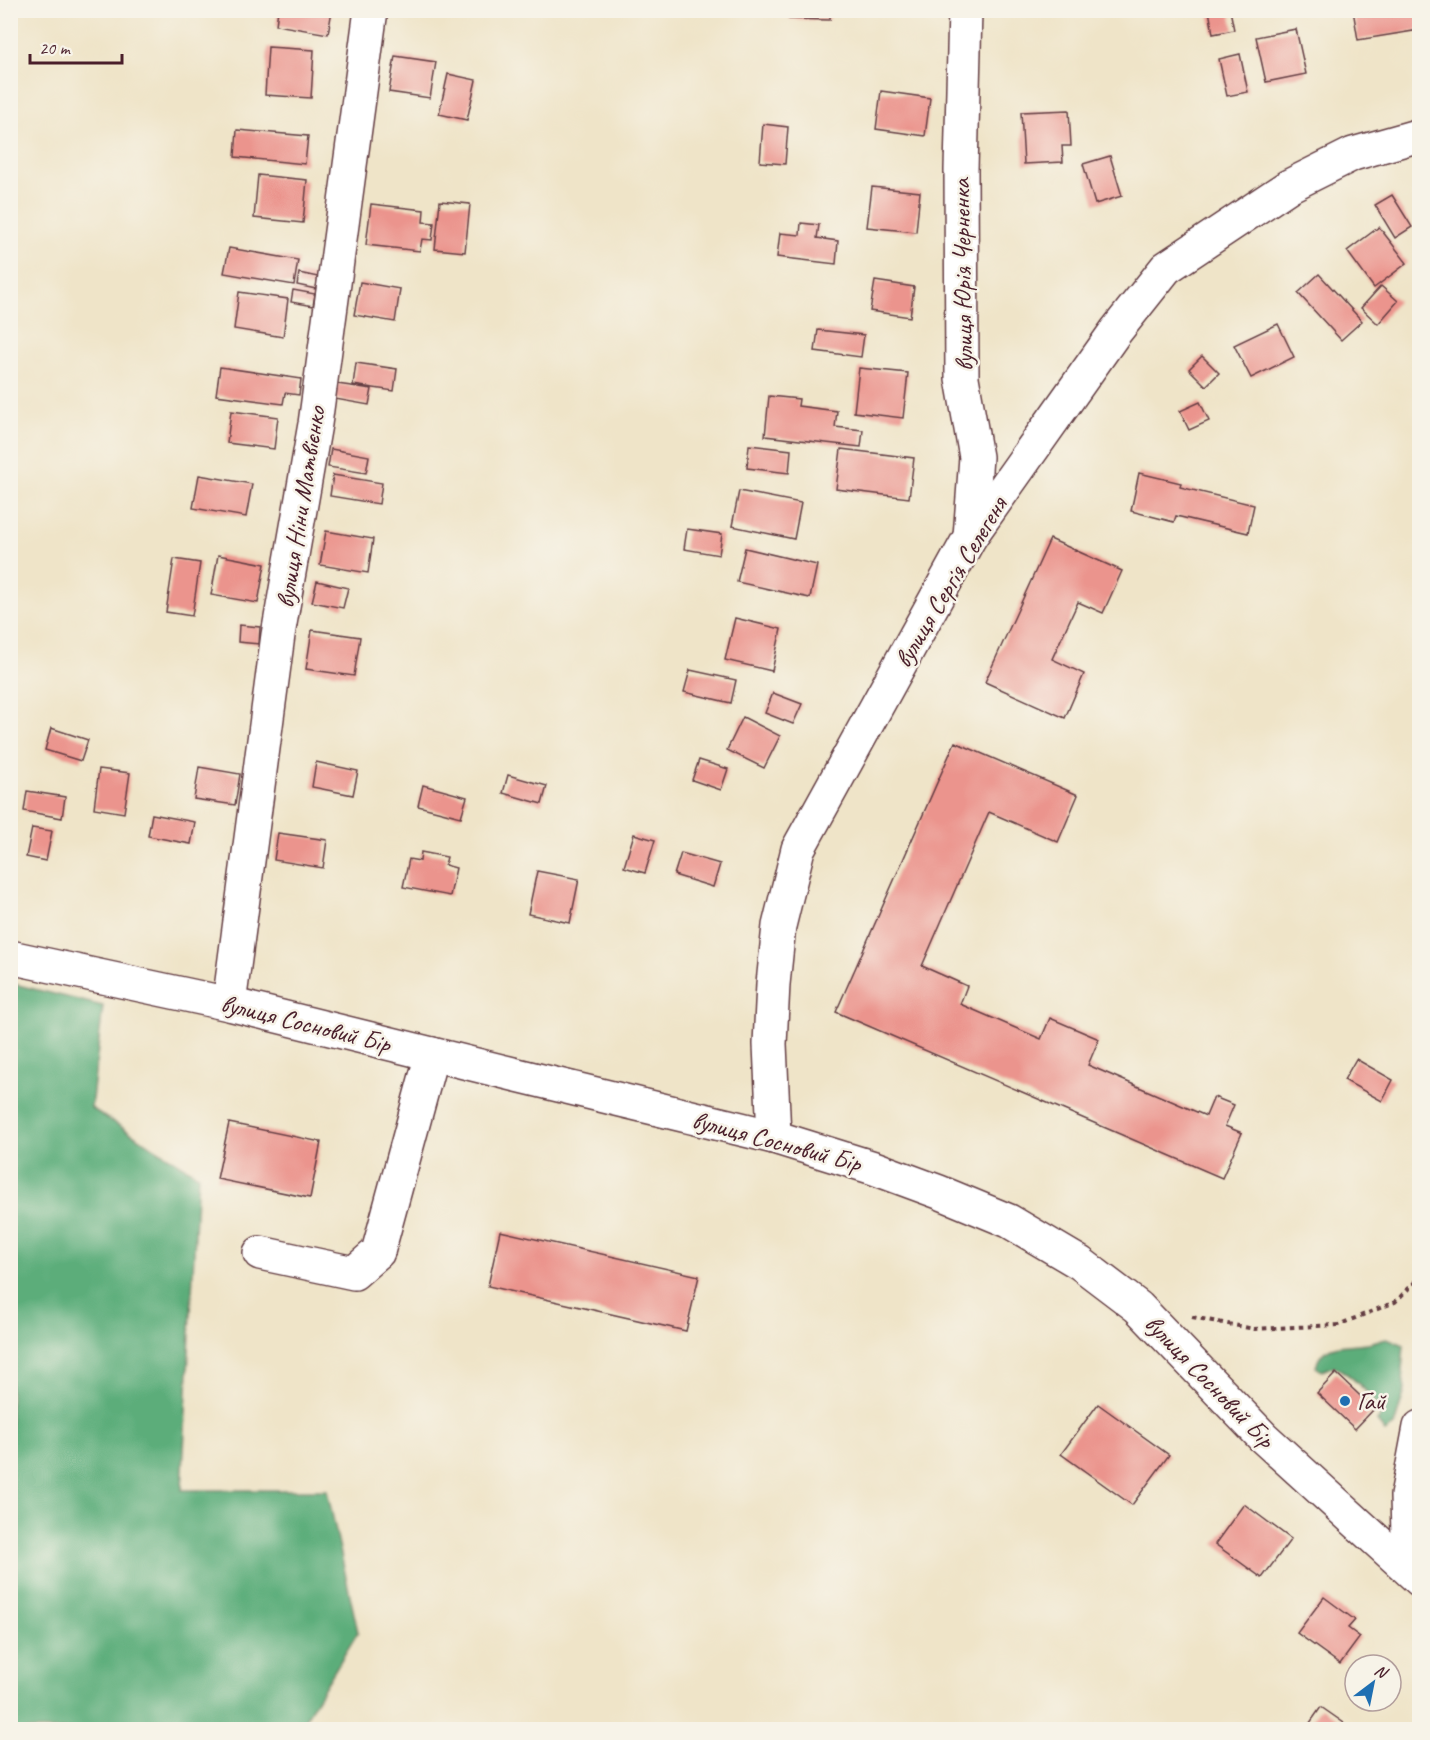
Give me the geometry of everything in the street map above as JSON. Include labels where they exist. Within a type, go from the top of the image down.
[{"type":"street","name":"вулиця Ніни Матвієнко","points":[[229,1004],[278,635],[315,424],[371,10]]},
{"type":"street","name":"вулиця Юрія Черненка","points":[[965,10],[961,170],[962,378],[976,457],[970,537]]},
{"type":"street","name":"вулиця Сергія Селегеня","points":[[774,1137],[770,1044],[773,984],[779,926],[798,849],[970,537],[1116,331],[1166,268],[1289,186],[1353,154],[1419,135]]},
{"type":"street","name":"вулиця Сосновий Бір","points":[[10,957],[229,1004],[774,1137],[874,1168],[1009,1221],[1080,1263],[1138,1307],[1263,1437],[1418,1578]]},
{"type":"street","points":[[260,1253],[354,1273],[378,1252],[432,1054]]},
{"type":"street","name":"вулиця Сосновий Бір","points":[[1418,1578],[1408,1535],[1407,1496],[1419,1427]]},
{"type":"path","points":[[1138,1307],[1254,1329],[1338,1325],[1395,1302],[1419,1277]]},
{"type":"green space","points":[[10,983],[103,1006],[91,1108],[198,1175],[182,1490],[327,1490],[358,1632],[299,1729],[18,1730],[11,1723]]},
{"type":"green space","points":[[1387,1338],[1404,1345],[1402,1371],[1405,1390],[1394,1426],[1385,1432],[1377,1422],[1382,1413],[1361,1386],[1334,1366],[1322,1371],[1316,1367],[1324,1353],[1337,1346],[1371,1343]]},
{"type":"building","points":[[278,10],[332,10],[328,34],[276,25]]},
{"type":"building","points":[[430,10],[458,10],[457,16]]},
{"type":"building","points":[[790,10],[830,10],[830,20],[789,19]]},
{"type":"building","points":[[1209,10],[1230,10],[1234,30],[1213,34]]},
{"type":"building","points":[[1353,10],[1417,10],[1419,30],[1358,40]]},
{"type":"building","points":[[1296,29],[1306,74],[1266,82],[1256,37]]},
{"type":"building","points":[[268,47],[314,50],[311,98],[265,95]]},
{"type":"building","points":[[1240,54],[1248,92],[1227,96],[1219,59]]},
{"type":"building","points":[[395,56],[436,62],[430,98],[389,92]]},
{"type":"building","points":[[448,74],[476,80],[467,120],[439,114]]},
{"type":"building","points":[[881,91],[930,98],[925,136],[876,129]]},
{"type":"building","points":[[1069,110],[1071,146],[1062,146],[1063,162],[1024,164],[1021,112]]},
{"type":"building","points":[[763,124],[788,127],[785,164],[760,162]]},
{"type":"building","points":[[237,130],[308,136],[305,164],[235,157]]},
{"type":"building","points":[[1110,156],[1122,196],[1095,204],[1083,164]]},
{"type":"building","points":[[258,175],[307,180],[303,223],[254,218]]},
{"type":"building","points":[[872,187],[920,192],[916,232],[867,227]]},
{"type":"building","points":[[1392,195],[1412,227],[1395,238],[1375,205]]},
{"type":"building","points":[[440,201],[470,204],[465,252],[435,249]]},
{"type":"building","points":[[371,204],[424,210],[423,222],[434,223],[432,240],[422,239],[420,251],[366,245]]},
{"type":"building","points":[[801,223],[819,225],[817,238],[838,241],[836,264],[777,257],[780,233],[800,235]]},
{"type":"building","points":[[1379,227],[1407,263],[1374,288],[1347,251]]},
{"type":"building","points":[[229,248],[298,260],[294,285],[224,273]]},
{"type":"building","points":[[299,273],[318,277],[316,289],[297,285]]},
{"type":"building","points":[[1319,274],[1362,321],[1341,340],[1298,293]]},
{"type":"building","points":[[875,281],[914,287],[910,317],[870,311]]},
{"type":"building","points":[[360,282],[400,289],[395,322],[354,315]]},
{"type":"building","points":[[1381,286],[1398,301],[1378,324],[1361,308]]},
{"type":"building","points":[[293,290],[315,294],[313,306],[291,302]]},
{"type":"building","points":[[239,292],[288,299],[283,337],[234,329]]},
{"type":"building","points":[[1278,324],[1294,357],[1251,378],[1234,345]]},
{"type":"building","points":[[818,330],[864,335],[861,357],[815,351]]},
{"type":"building","points":[[1202,356],[1219,373],[1206,386],[1189,369]]},
{"type":"building","points":[[356,363],[397,369],[394,391],[353,385]]},
{"type":"building","points":[[220,367],[301,379],[299,395],[285,393],[283,404],[216,395]]},
{"type":"building","points":[[859,368],[908,373],[903,418],[854,412]]},
{"type":"building","points":[[337,384],[372,389],[369,405],[335,399]]},
{"type":"building","points":[[769,396],[799,399],[798,406],[837,411],[835,427],[863,430],[861,447],[765,436]]},
{"type":"building","points":[[1200,402],[1209,421],[1189,430],[1180,411]]},
{"type":"building","points":[[231,411],[278,417],[274,449],[227,443]]},
{"type":"building","points":[[749,445],[791,450],[789,473],[747,468]]},
{"type":"building","points":[[331,449],[369,456],[366,473],[328,467]]},
{"type":"building","points":[[841,449],[914,458],[909,498],[836,489]]},
{"type":"building","points":[[1139,473],[1181,483],[1180,487],[1254,505],[1248,533],[1176,516],[1174,522],[1131,511]]},
{"type":"building","points":[[199,475],[252,484],[246,517],[193,508]]},
{"type":"building","points":[[333,475],[382,483],[379,504],[330,496]]},
{"type":"building","points":[[739,491],[801,503],[794,539],[732,526]]},
{"type":"building","points":[[687,529],[722,534],[719,555],[684,549]]},
{"type":"building","points":[[326,531],[373,539],[368,573],[320,565]]},
{"type":"building","points":[[1050,539],[1122,571],[1103,613],[1078,602],[1052,659],[1084,674],[1065,718],[985,682]]},
{"type":"building","points":[[745,548],[817,565],[810,598],[737,582]]},
{"type":"building","points":[[218,555],[265,564],[258,603],[211,595]]},
{"type":"building","points":[[174,559],[200,563],[192,616],[166,612]]},
{"type":"building","points":[[317,581],[348,588],[343,608],[312,602]]},
{"type":"building","points":[[735,618],[781,629],[772,671],[725,660]]},
{"type":"building","points":[[239,625],[260,627],[259,644],[238,642]]},
{"type":"building","points":[[312,630],[360,637],[354,676],[306,669]]},
{"type":"building","points":[[690,670],[736,680],[731,703],[684,692]]},
{"type":"building","points":[[773,693],[802,704],[793,724],[765,713]]},
{"type":"building","points":[[743,717],[780,736],[764,768],[727,750]]},
{"type":"building","points":[[51,728],[88,740],[81,761],[45,750]]},
{"type":"building","points":[[955,742],[1078,795],[1058,842],[989,812],[922,966],[967,986],[960,1004],[1041,1039],[1050,1018],[1099,1039],[1088,1065],[1206,1116],[1214,1097],[1234,1105],[1225,1126],[1242,1133],[1222,1178],[836,1012]]},
{"type":"building","points":[[699,760],[728,769],[721,790],[692,780]]},
{"type":"building","points":[[316,762],[358,771],[353,795],[312,787]]},
{"type":"building","points":[[199,767],[240,774],[235,805],[194,799]]},
{"type":"building","points":[[99,769],[130,773],[124,813],[94,808]]},
{"type":"building","points":[[508,775],[547,786],[542,804],[503,793]]},
{"type":"building","points":[[423,785],[467,797],[461,817],[418,806]]},
{"type":"building","points":[[27,791],[65,797],[62,818],[24,811]]},
{"type":"building","points":[[152,814],[195,822],[191,844],[148,836]]},
{"type":"building","points":[[32,828],[52,831],[46,861],[26,857]]},
{"type":"building","points":[[278,833],[327,840],[323,868],[274,860]]},
{"type":"building","points":[[634,834],[655,840],[645,873],[624,867]]},
{"type":"building","points":[[421,852],[447,857],[445,865],[456,868],[450,896],[403,887],[409,859],[420,861]]},
{"type":"building","points":[[681,853],[720,864],[713,887],[674,875]]},
{"type":"building","points":[[537,871],[579,879],[570,923],[528,914]]},
{"type":"building","points":[[1356,1059],[1393,1080],[1382,1101],[1344,1080]]},
{"type":"building","points":[[229,1123],[321,1142],[310,1198],[217,1179]]},
{"type":"building","points":[[500,1231],[699,1276],[686,1331],[488,1286]]},
{"type":"building","name":"Гай","points":[[1336,1373],[1374,1409],[1355,1429],[1317,1393]]},
{"type":"building","points":[[1098,1404],[1169,1455],[1132,1505],[1061,1454]]},
{"type":"building","points":[[1244,1504],[1291,1539],[1262,1578],[1215,1544]]},
{"type":"building","points":[[1324,1597],[1355,1620],[1348,1628],[1360,1637],[1348,1653],[1343,1653],[1343,1660],[1340,1664],[1297,1633]]},
{"type":"building","points":[[1321,1707],[1354,1730],[1305,1730]]},
{"type":"place","name":"Гай","points":[[1345,1401]]}]
